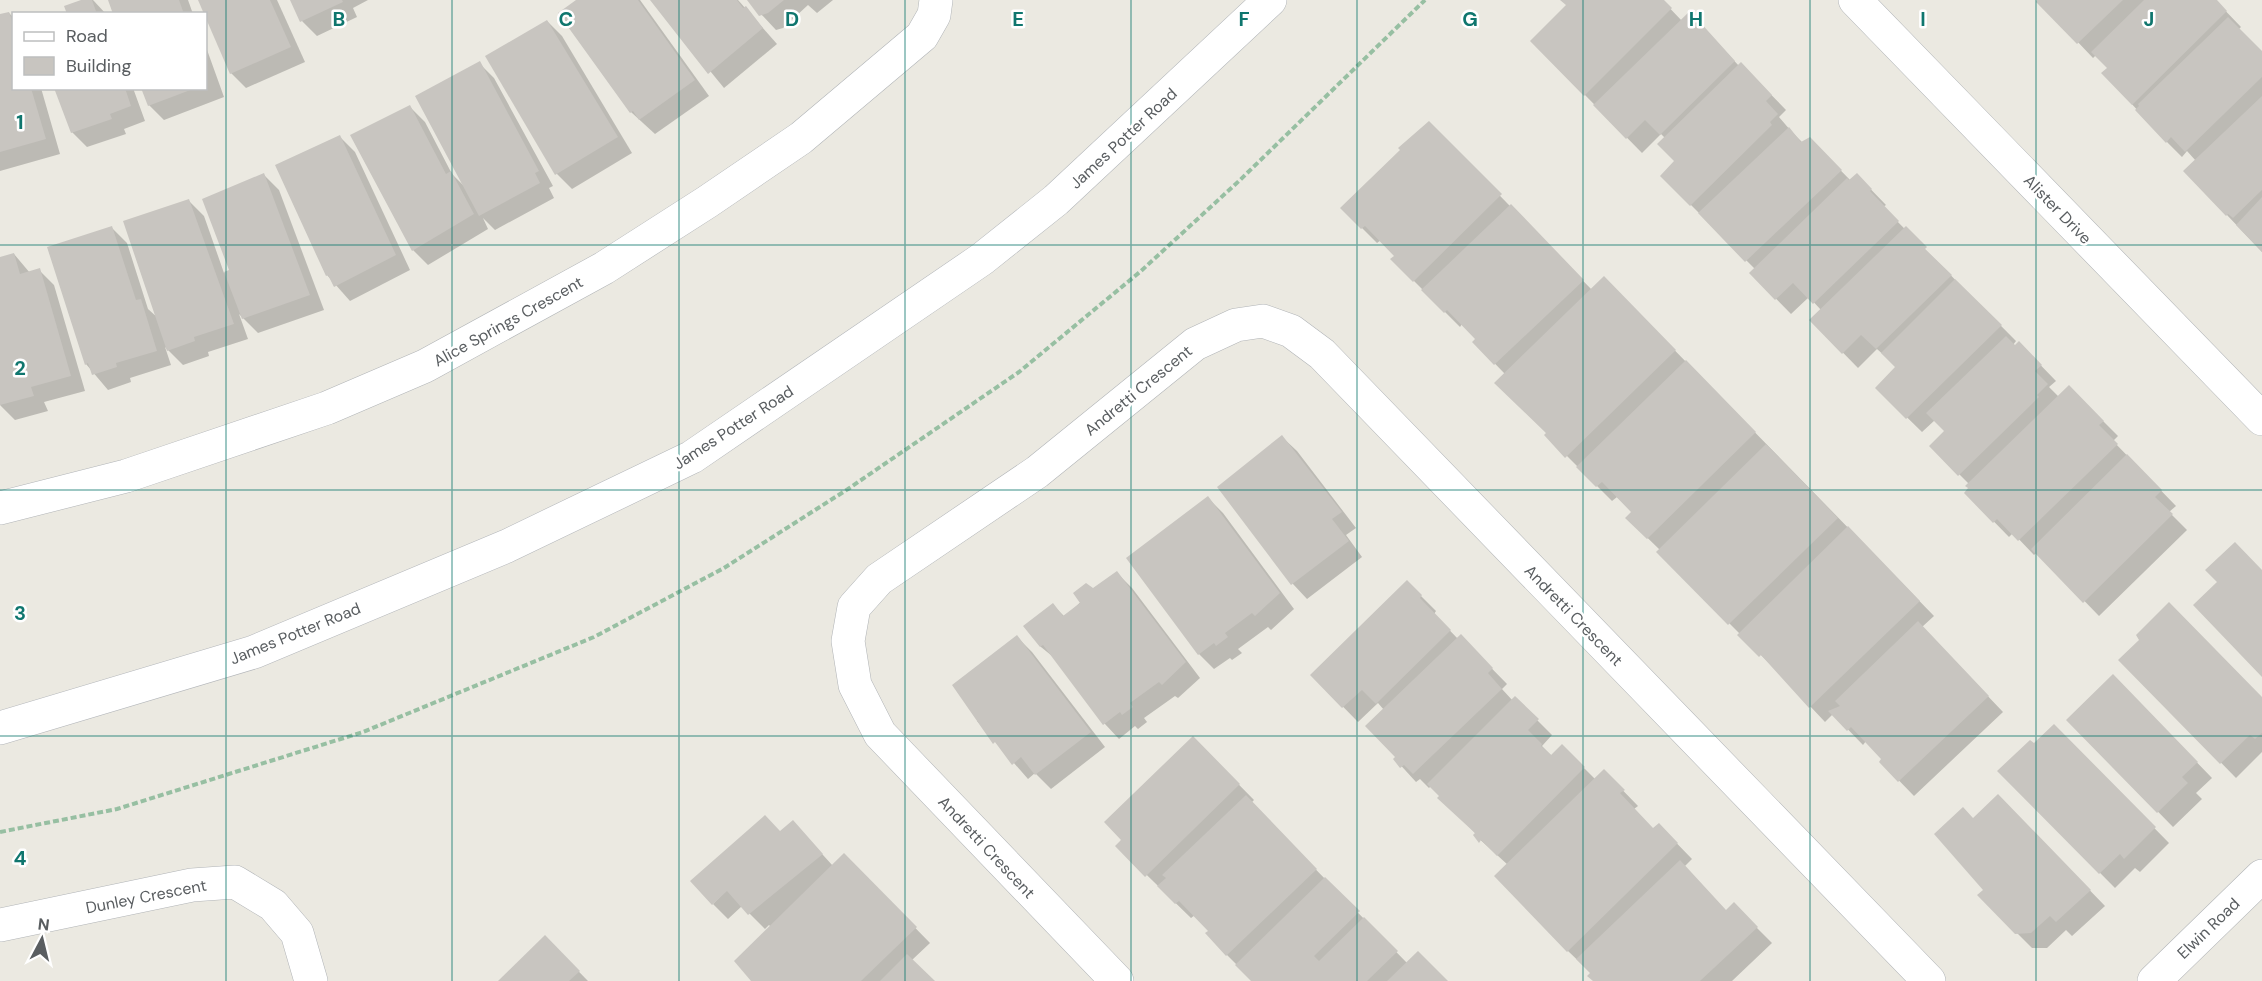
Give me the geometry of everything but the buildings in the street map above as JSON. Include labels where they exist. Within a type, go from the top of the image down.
[{"type":"street","name":"Alice Springs Crescent","points":[[0,508],[126,476],[327,408],[425,366],[511,322],[604,268],[801,138],[922,36],[934,15],[936,0]]},
{"type":"street","name":"James Potter Road","points":[[0,728],[254,652],[507,546],[692,457],[982,259],[1056,200],[1270,0]]},
{"type":"street","name":"Alister Drive","points":[[1855,0],[2262,419]]},
{"type":"street","name":"Andretti Crescent","points":[[1117,981],[880,734],[855,685],[848,641],[854,608],[879,579],[1037,472],[1195,344],[1236,325],[1263,321],[1291,332],[1322,354],[1929,981]]},
{"type":"street","name":"Elwin Road","points":[[2154,981],[2262,876]]},
{"type":"street","name":"Dunley Crescent","points":[[0,925],[192,885],[235,882],[273,905],[297,933],[311,981]]},
{"type":"path","points":[[0,832],[117,809],[363,732],[594,637],[724,568],[848,489],[1019,372],[1141,271],[1240,180],[1425,0]]}]
